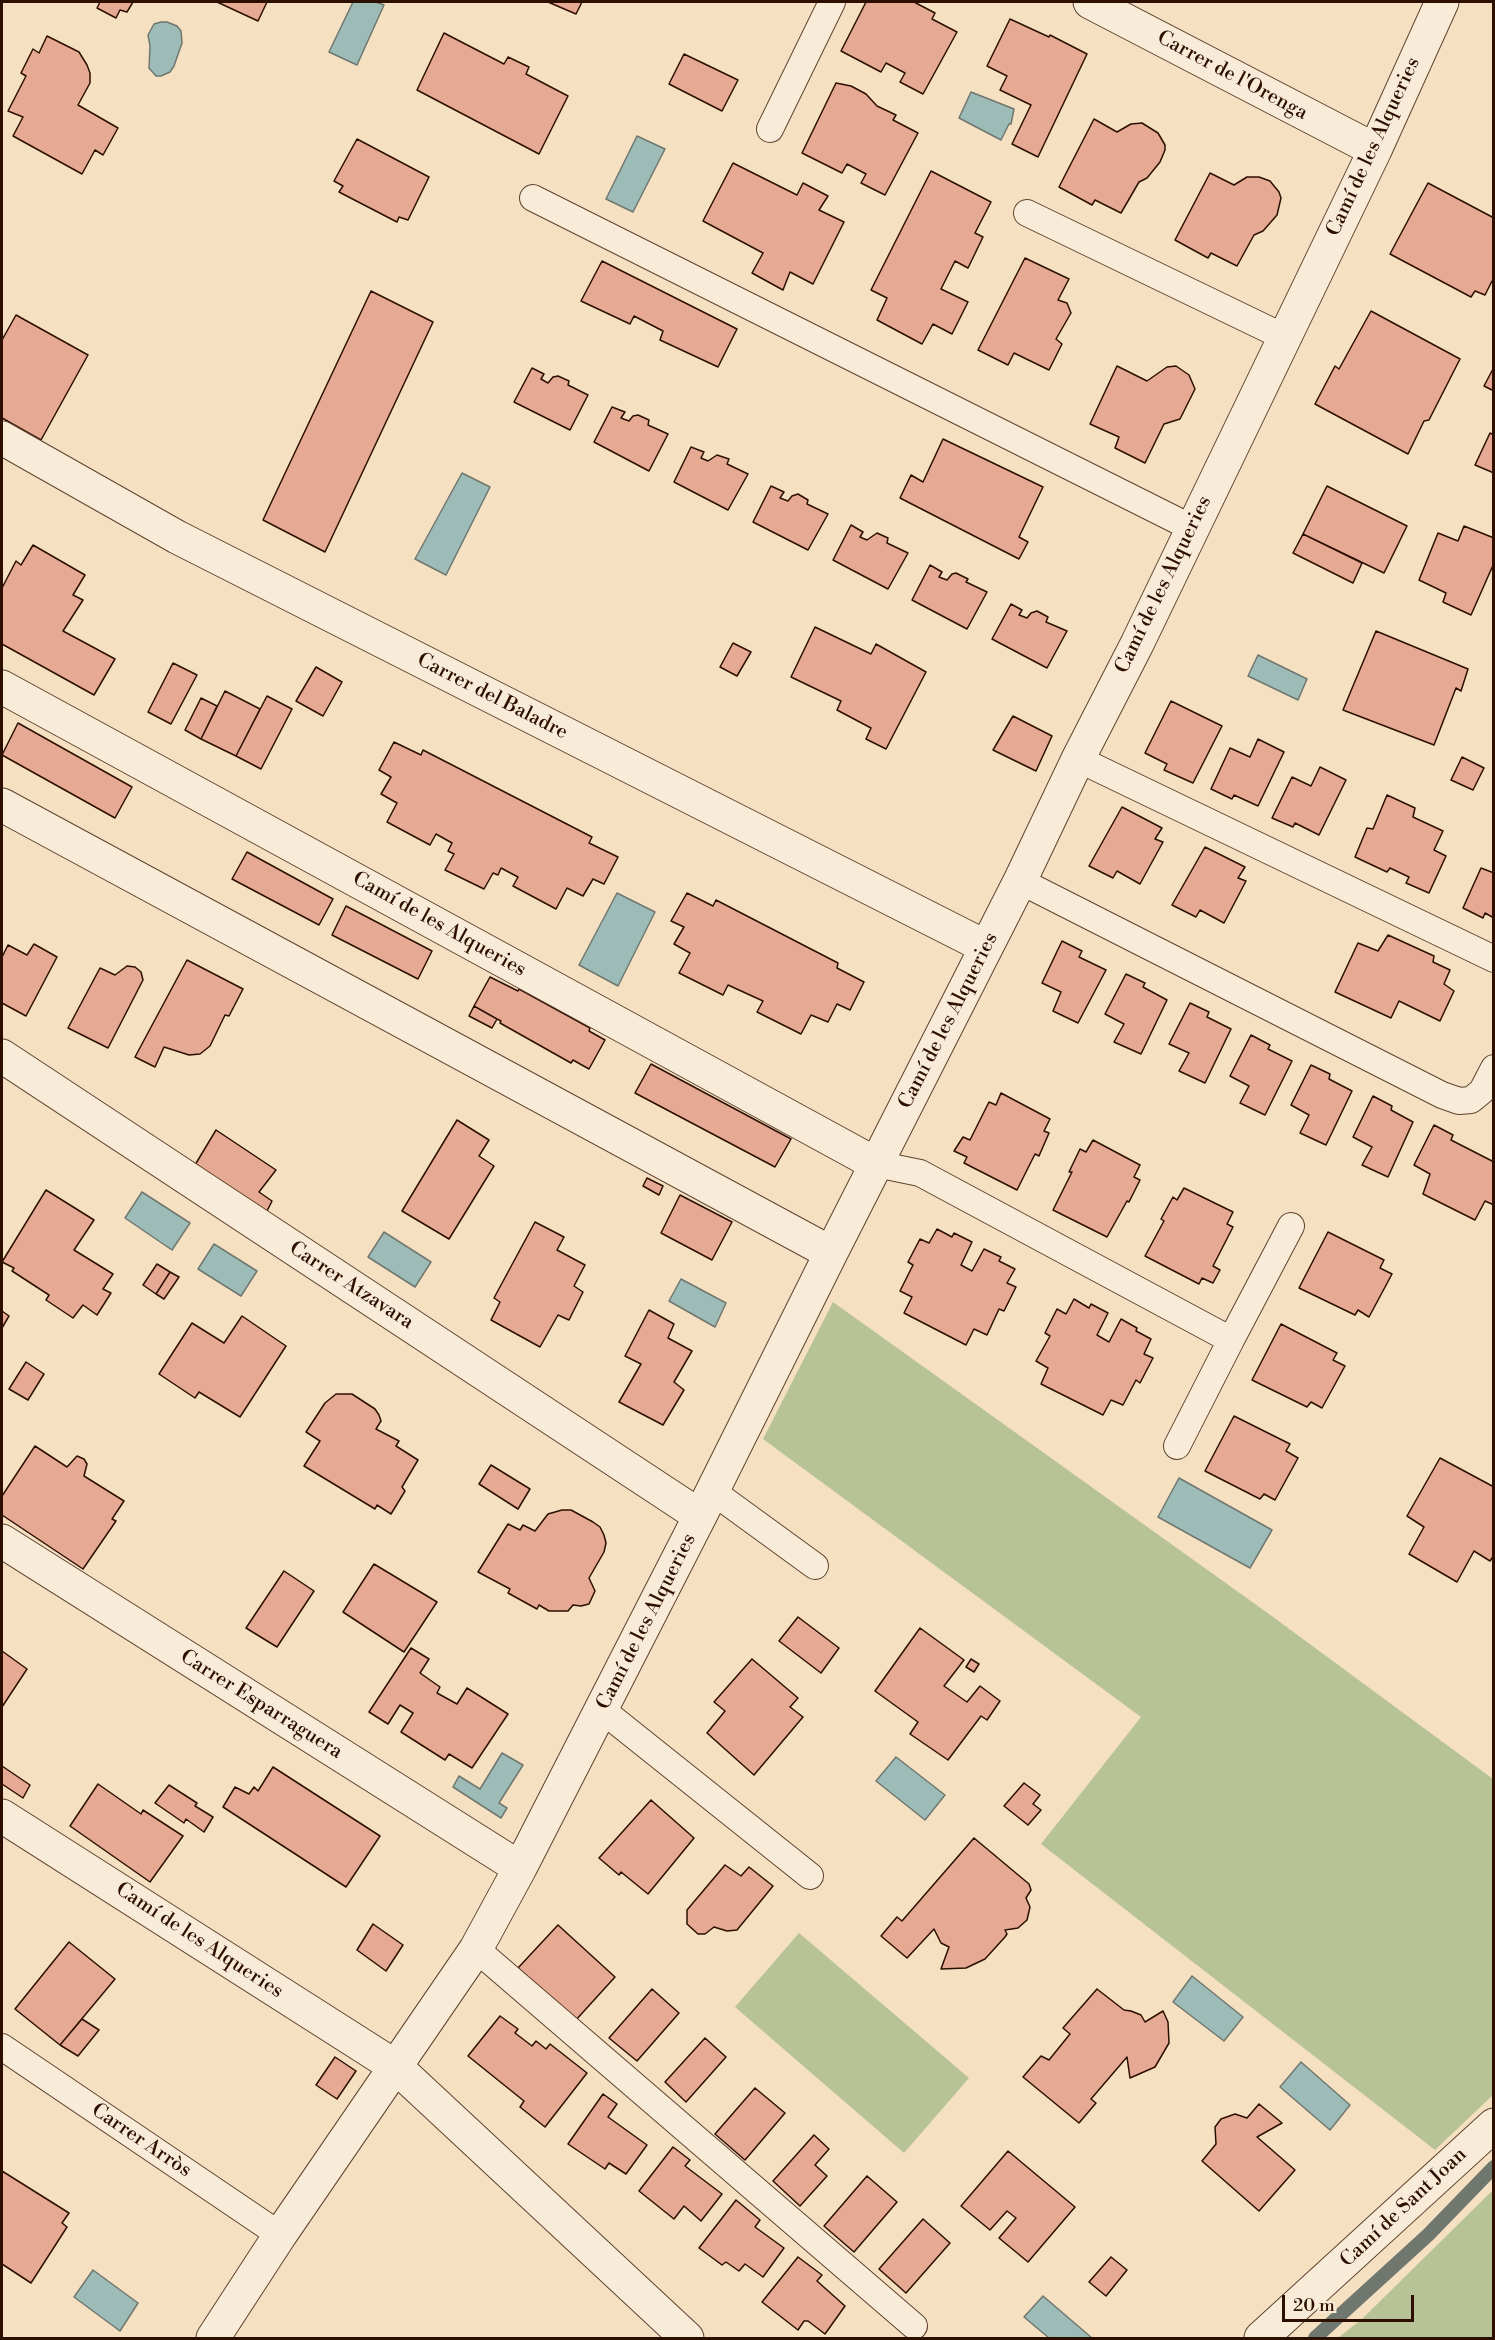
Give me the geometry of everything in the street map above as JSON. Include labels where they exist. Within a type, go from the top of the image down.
[{"type":"street","name":"Carrer de l'Orenga","points":[[1090,2],[1375,150]]},
{"type":"street","name":"Camí de les Alqueries","points":[[213,2338],[280,2235],[476,1948],[520,1868],[1020,881],[1375,150],[1442,2]]},
{"type":"street","name":"Carrer del Baladre","points":[[2,438],[177,537],[986,947]]},
{"type":"street","name":"Camí de les Alqueries","points":[[2,687],[876,1164]]},
{"type":"street","points":[[2,805],[831,1253]]},
{"type":"street","name":"Carrer Atzavara","points":[[2,1056],[706,1504]]},
{"type":"street","name":"Carrer Esparraguera","points":[[2,1541],[520,1868]]},
{"type":"street","name":"Camí de les Alqueries","points":[[2,1816],[396,2067]]},
{"type":"street","points":[[396,2067],[687,2338]]},
{"type":"street","name":"Camí de Sant Joan","points":[[1261,2338],[1494,2126]]},
{"type":"lane","points":[[770,129],[832,2]]},
{"type":"lane","points":[[533,198],[1192,528]]},
{"type":"lane","points":[[1027,213],[1284,337]]},
{"type":"lane","points":[[1078,759],[1494,959]]},
{"type":"lane","points":[[1020,881],[1442,1095],[1459,1101],[1471,1100],[1482,1090],[1494,1068]]},
{"type":"lane","points":[[876,1164],[920,1173],[1231,1340]]},
{"type":"lane","points":[[1177,1446],[1291,1226]]},
{"type":"lane","points":[[706,1504],[815,1566]]},
{"type":"lane","points":[[602,1710],[810,1876]]},
{"type":"lane","points":[[476,1948],[914,2326]]},
{"type":"lane","name":"Carrer Arròs","points":[[2,2047],[280,2235]]},
{"type":"green space","points":[[833,1302],[1269,1614],[1493,1779],[1493,2095],[1435,2150],[1041,1844],[1141,1717],[763,1439]]},
{"type":"green space","points":[[799,1933],[969,2078],[904,2153],[735,2007]]},
{"type":"green space","points":[[1493,2190],[1493,2338],[1338,2338],[1363,2318]]},
{"type":"water","points":[[353,2],[376,2],[384,5],[357,65],[329,52]]},
{"type":"water","points":[[161,22],[177,26],[181,31],[182,43],[170,72],[156,76],[149,68],[148,35],[154,24]]},
{"type":"water","points":[[971,92],[1014,109],[1011,124],[1001,140],[959,118]]},
{"type":"water","points":[[637,136],[665,149],[633,212],[606,199]]},
{"type":"water","points":[[462,473],[490,487],[446,575],[415,559]]},
{"type":"water","points":[[1258,655],[1307,679],[1298,700],[1248,676]]},
{"type":"water","points":[[617,893],[655,912],[618,986],[579,965]]},
{"type":"water","points":[[142,1192],[190,1223],[172,1250],[125,1218]]},
{"type":"water","points":[[384,1232],[431,1262],[415,1287],[368,1257]]},
{"type":"water","points":[[214,1244],[257,1271],[241,1296],[198,1269]]},
{"type":"water","points":[[681,1279],[726,1303],[715,1327],[669,1301]]},
{"type":"water","points":[[1179,1478],[1272,1530],[1250,1568],[1158,1517]]},
{"type":"water","points":[[502,1753],[523,1765],[499,1803],[507,1808],[501,1818],[453,1787],[459,1776],[480,1789]]},
{"type":"water","points":[[896,1757],[945,1795],[925,1820],[876,1781]]},
{"type":"water","points":[[1192,1976],[1243,2017],[1224,2041],[1173,2002]]},
{"type":"water","points":[[1301,2062],[1350,2105],[1330,2130],[1280,2087]]},
{"type":"water","points":[[93,2270],[138,2303],[120,2331],[74,2297]]},
{"type":"water","points":[[1043,2296],[1092,2338],[1049,2338],[1024,2317]]},
{"type":"building","points":[[100,2],[133,2],[127,12],[120,10],[116,18],[97,8]]},
{"type":"building","points":[[217,2],[267,2],[258,21]]},
{"type":"building","points":[[548,2],[582,2],[576,14]]},
{"type":"building","points":[[866,2],[914,2],[935,13],[932,19],[957,32],[923,94],[900,82],[905,73],[886,63],[881,72],[841,51]]},
{"type":"building","points":[[1010,19],[1049,37],[1050,35],[1087,54],[1038,157],[1012,144],[1031,105],[1000,90],[1007,76],[987,66]]},
{"type":"building","points":[[444,33],[504,64],[508,57],[529,67],[526,74],[568,96],[539,154],[417,90]]},
{"type":"building","points":[[47,36],[79,52],[87,65],[90,83],[78,105],[118,128],[103,155],[95,150],[82,174],[13,136],[23,117],[8,111],[26,76],[21,73],[33,49],[39,53]]},
{"type":"building","points":[[684,54],[738,80],[722,111],[669,84]]},
{"type":"building","points":[[836,83],[851,86],[866,94],[877,106],[896,115],[893,120],[918,133],[885,195],[861,183],[866,174],[847,164],[842,173],[802,153]]},
{"type":"building","points":[[1094,119],[1117,132],[1131,124],[1142,123],[1158,133],[1165,145],[1160,162],[1147,178],[1139,182],[1121,213],[1095,200],[1092,205],[1059,187]]},
{"type":"building","points":[[357,139],[429,177],[408,220],[399,217],[397,222],[339,192],[343,186],[334,181]]},
{"type":"building","points":[[733,163],[797,195],[803,183],[828,196],[819,210],[844,222],[813,284],[790,272],[783,290],[752,273],[763,253],[703,221]]},
{"type":"building","points":[[931,171],[991,202],[975,233],[983,237],[968,268],[955,261],[941,289],[968,302],[952,334],[933,324],[922,344],[877,320],[887,298],[871,290]]},
{"type":"building","points":[[1210,173],[1234,185],[1247,177],[1259,177],[1270,181],[1281,198],[1277,215],[1263,231],[1254,235],[1237,266],[1211,253],[1208,258],[1175,240]]},
{"type":"building","points":[[1428,183],[1494,218],[1494,282],[1492,281],[1485,295],[1475,291],[1471,297],[1390,254]]},
{"type":"building","points":[[1025,258],[1069,279],[1058,300],[1067,303],[1071,313],[1056,339],[1062,344],[1049,370],[1014,353],[1008,365],[978,350]]},
{"type":"building","points":[[602,261],[737,329],[718,367],[660,340],[663,331],[634,316],[630,324],[581,301]]},
{"type":"building","points":[[371,291],[433,322],[325,552],[263,520]]},
{"type":"building","points":[[1371,311],[1460,359],[1429,420],[1424,421],[1408,454],[1315,404],[1335,366],[1339,369]]},
{"type":"building","points":[[16,315],[88,355],[41,440],[2,418],[2,340]]},
{"type":"building","points":[[1117,366],[1147,381],[1167,367],[1176,366],[1189,375],[1195,389],[1180,419],[1164,424],[1145,463],[1115,448],[1119,437],[1090,424]]},
{"type":"building","points":[[1494,367],[1494,391],[1484,386]]},
{"type":"building","points":[[532,368],[544,374],[541,379],[548,383],[553,377],[558,376],[569,381],[568,385],[588,395],[570,430],[514,402]]},
{"type":"building","points":[[612,407],[625,412],[621,418],[629,421],[633,416],[638,415],[649,420],[648,425],[668,434],[649,471],[594,442]]},
{"type":"building","points":[[1490,433],[1494,435],[1494,473],[1475,465]]},
{"type":"building","points":[[943,439],[1043,487],[1019,537],[1028,542],[1019,559],[900,498],[911,475],[923,482]]},
{"type":"building","points":[[691,447],[704,452],[701,458],[708,461],[717,455],[729,459],[727,464],[748,474],[728,510],[674,482]]},
{"type":"building","points":[[771,486],[784,492],[780,498],[788,501],[792,496],[798,494],[808,500],[807,504],[828,514],[808,550],[753,522]]},
{"type":"building","points":[[1327,486],[1407,526],[1384,573],[1303,534]]},
{"type":"building","points":[[851,525],[863,532],[860,537],[867,540],[877,533],[888,538],[887,543],[908,553],[888,589],[833,560]]},
{"type":"building","points":[[1464,526],[1494,538],[1494,563],[1471,615],[1443,602],[1446,593],[1419,580],[1438,533],[1458,541]]},
{"type":"building","points":[[1303,534],[1362,563],[1353,583],[1293,553]]},
{"type":"building","points":[[33,545],[85,575],[73,595],[83,600],[63,631],[115,659],[94,695],[2,644],[2,588],[16,561],[21,565]]},
{"type":"building","points":[[930,565],[942,572],[939,577],[947,580],[956,573],[968,579],[966,582],[987,592],[967,629],[912,600]]},
{"type":"building","points":[[1011,604],[1022,610],[1019,615],[1027,618],[1031,613],[1037,611],[1048,617],[1046,622],[1067,631],[1047,668],[992,639]]},
{"type":"building","points":[[815,627],[871,654],[876,644],[926,672],[886,749],[866,739],[871,728],[837,710],[841,701],[791,677]]},
{"type":"building","points":[[1376,631],[1468,669],[1461,691],[1456,688],[1434,745],[1343,710]]},
{"type":"building","points":[[733,643],[751,652],[737,676],[720,667]]},
{"type":"building","points":[[173,663],[197,675],[171,724],[148,712]]},
{"type":"building","points":[[316,667],[342,682],[323,716],[296,701]]},
{"type":"building","points":[[225,691],[260,709],[236,756],[201,739]]},
{"type":"building","points":[[267,696],[292,709],[261,769],[236,756]]},
{"type":"building","points":[[201,698],[217,706],[201,739],[185,730]]},
{"type":"building","points":[[1171,701],[1222,726],[1193,783],[1164,770],[1167,764],[1145,753]]},
{"type":"building","points":[[1013,716],[1052,736],[1036,771],[993,750]]},
{"type":"building","points":[[18,723],[132,787],[115,818],[2,755]]},
{"type":"building","points":[[1258,739],[1284,752],[1258,806],[1234,795],[1232,799],[1211,789],[1230,748],[1250,757]]},
{"type":"building","points":[[394,742],[421,755],[423,750],[592,837],[589,843],[618,857],[604,884],[593,879],[583,896],[567,888],[556,909],[513,886],[518,877],[501,868],[498,875],[493,873],[484,889],[445,870],[454,854],[448,851],[452,843],[436,834],[430,845],[387,822],[397,803],[381,794],[391,777],[379,770]]},
{"type":"building","points":[[1462,757],[1484,768],[1473,790],[1451,780]]},
{"type":"building","points":[[1320,767],[1346,780],[1319,835],[1295,823],[1293,827],[1272,818],[1292,777],[1311,786]]},
{"type":"building","points":[[1387,795],[1415,808],[1413,817],[1443,831],[1434,850],[1446,856],[1429,893],[1406,883],[1409,877],[1390,868],[1387,872],[1355,857],[1367,828],[1373,829]]},
{"type":"building","points":[[1122,807],[1162,828],[1155,839],[1163,842],[1140,884],[1117,871],[1113,878],[1089,866]]},
{"type":"building","points":[[1205,847],[1245,867],[1238,878],[1246,881],[1224,923],[1200,910],[1196,917],[1172,905]]},
{"type":"building","points":[[247,852],[333,899],[319,925],[232,879]]},
{"type":"building","points":[[1481,868],[1494,873],[1494,918],[1485,913],[1483,918],[1463,908]]},
{"type":"building","points":[[687,893],[713,906],[716,900],[838,963],[837,968],[864,982],[850,1010],[837,1004],[828,1022],[811,1015],[801,1034],[757,1012],[763,1001],[728,985],[723,995],[679,973],[690,953],[674,944],[684,927],[671,921]]},
{"type":"building","points":[[346,906],[432,951],[418,979],[332,935]]},
{"type":"building","points":[[1388,935],[1434,956],[1433,962],[1450,970],[1444,984],[1454,991],[1440,1021],[1399,1001],[1391,1018],[1335,992],[1358,943],[1378,951]]},
{"type":"building","points":[[1062,941],[1082,951],[1079,957],[1106,970],[1078,1023],[1053,1011],[1061,992],[1042,983]]},
{"type":"building","points":[[34,944],[57,957],[26,1016],[2,1003],[2,957],[8,945],[27,955]]},
{"type":"building","points":[[187,960],[243,989],[229,1016],[225,1015],[210,1046],[200,1054],[189,1055],[164,1047],[155,1067],[135,1057]]},
{"type":"building","points":[[127,966],[135,967],[141,972],[143,980],[108,1048],[68,1028],[100,968],[115,975]]},
{"type":"building","points":[[1126,974],[1145,983],[1143,987],[1167,1000],[1141,1054],[1114,1042],[1124,1024],[1105,1014]]},
{"type":"building","points":[[490,977],[518,991],[519,989],[590,1028],[589,1031],[605,1040],[589,1069],[573,1060],[571,1063],[474,1006]]},
{"type":"building","points":[[1190,1003],[1209,1012],[1207,1017],[1231,1029],[1205,1083],[1179,1071],[1189,1053],[1169,1044]]},
{"type":"building","points":[[474,1006],[497,1019],[492,1028],[469,1016]]},
{"type":"building","points":[[1251,1035],[1270,1045],[1268,1049],[1292,1061],[1265,1115],[1240,1103],[1249,1086],[1230,1076]]},
{"type":"building","points":[[651,1064],[791,1139],[775,1167],[635,1093]]},
{"type":"building","points":[[1311,1065],[1330,1074],[1329,1079],[1352,1091],[1326,1145],[1300,1133],[1309,1115],[1291,1105]]},
{"type":"building","points":[[1001,1093],[1050,1119],[1044,1131],[1049,1133],[1039,1156],[1035,1154],[1017,1190],[964,1163],[967,1157],[954,1151],[963,1137],[970,1140],[989,1102],[996,1105]]},
{"type":"building","points":[[1373,1096],[1392,1106],[1391,1110],[1413,1122],[1388,1177],[1362,1165],[1372,1147],[1353,1137]]},
{"type":"building","points":[[457,1120],[489,1140],[479,1156],[494,1166],[449,1239],[402,1211]]},
{"type":"building","points":[[1434,1125],[1453,1135],[1451,1140],[1494,1162],[1494,1205],[1485,1201],[1475,1220],[1423,1194],[1430,1174],[1414,1165]]},
{"type":"building","points":[[216,1130],[276,1170],[259,1192],[272,1201],[266,1213],[195,1165]]},
{"type":"building","points":[[1093,1140],[1140,1165],[1134,1177],[1140,1180],[1107,1237],[1053,1210],[1072,1172],[1069,1172],[1080,1149],[1086,1152]]},
{"type":"building","points":[[647,1178],[663,1186],[659,1195],[643,1186]]},
{"type":"building","points":[[1184,1188],[1233,1212],[1227,1224],[1233,1227],[1213,1266],[1220,1270],[1213,1283],[1202,1278],[1199,1284],[1145,1256],[1164,1221],[1161,1219],[1173,1197],[1177,1200]]},
{"type":"building","points":[[46,1190],[94,1220],[74,1250],[113,1274],[103,1289],[111,1293],[97,1315],[83,1305],[73,1318],[46,1300],[49,1295],[12,1271],[14,1268],[2,1262]]},
{"type":"building","points":[[680,1195],[732,1222],[712,1260],[661,1233]]},
{"type":"building","points":[[535,1222],[564,1237],[557,1250],[585,1265],[574,1286],[583,1292],[569,1320],[558,1315],[540,1347],[491,1320],[500,1302],[494,1298]]},
{"type":"building","points":[[937,1229],[952,1237],[954,1233],[972,1242],[961,1265],[972,1271],[984,1249],[1001,1257],[999,1261],[1015,1269],[1007,1283],[1016,1287],[1004,1311],[999,1309],[987,1335],[974,1329],[966,1345],[904,1313],[912,1297],[900,1291],[913,1265],[908,1262],[920,1239],[929,1243]]},
{"type":"building","points":[[1328,1232],[1384,1260],[1380,1268],[1392,1274],[1369,1317],[1358,1310],[1355,1315],[1299,1288]]},
{"type":"building","points":[[157,1264],[170,1272],[156,1294],[143,1285]]},
{"type":"building","points":[[170,1272],[179,1277],[164,1299],[156,1294]]},
{"type":"building","points":[[1074,1299],[1089,1308],[1091,1304],[1108,1313],[1097,1335],[1109,1342],[1121,1319],[1151,1339],[1144,1354],[1153,1358],[1140,1383],[1136,1380],[1123,1405],[1111,1400],[1103,1415],[1041,1384],[1048,1368],[1036,1361],[1050,1336],[1045,1333],[1057,1309],[1066,1314]]},
{"type":"building","points":[[649,1310],[674,1324],[668,1338],[692,1351],[674,1382],[684,1390],[663,1425],[619,1402],[641,1364],[625,1356]]},
{"type":"building","points":[[2,1311],[9,1316],[2,1328]]},
{"type":"building","points":[[242,1316],[286,1346],[240,1417],[199,1392],[195,1398],[159,1374],[192,1323],[224,1343]]},
{"type":"building","points":[[1281,1324],[1337,1353],[1333,1360],[1345,1366],[1322,1408],[1311,1402],[1307,1407],[1252,1380]]},
{"type":"building","points":[[26,1362],[44,1374],[28,1400],[9,1389]]},
{"type":"building","points":[[336,1394],[352,1394],[375,1409],[381,1421],[376,1429],[399,1441],[396,1446],[418,1460],[402,1487],[405,1491],[391,1514],[377,1505],[375,1509],[304,1466],[320,1441],[306,1432],[325,1403]]},
{"type":"building","points":[[1234,1416],[1290,1444],[1286,1451],[1298,1458],[1275,1500],[1264,1494],[1260,1499],[1205,1471]]},
{"type":"building","points":[[35,1446],[67,1467],[77,1456],[84,1459],[87,1464],[84,1476],[124,1501],[112,1519],[116,1521],[83,1569],[2,1515],[2,1496]]},
{"type":"building","points":[[1440,1458],[1494,1487],[1494,1555],[1490,1561],[1474,1551],[1457,1582],[1409,1554],[1424,1527],[1407,1516]]},
{"type":"building","points":[[491,1465],[530,1489],[518,1509],[479,1484]]},
{"type":"building","points":[[571,1510],[593,1522],[600,1527],[604,1535],[606,1543],[604,1552],[589,1578],[595,1591],[589,1604],[573,1605],[568,1611],[549,1611],[539,1605],[537,1609],[508,1593],[510,1589],[478,1572],[508,1524],[520,1530],[523,1525],[535,1531],[548,1514]]},
{"type":"building","points":[[374,1564],[437,1602],[404,1652],[343,1612]]},
{"type":"building","points":[[284,1571],[314,1591],[277,1647],[246,1628]]},
{"type":"building","points":[[798,1617],[839,1648],[821,1673],[779,1641]]},
{"type":"building","points":[[920,1628],[964,1660],[944,1686],[967,1702],[980,1686],[1000,1701],[987,1720],[981,1716],[948,1760],[910,1734],[918,1722],[875,1691]]},
{"type":"building","points":[[411,1648],[429,1659],[420,1673],[440,1687],[437,1693],[457,1704],[467,1688],[508,1714],[472,1768],[449,1754],[445,1760],[401,1732],[413,1713],[400,1705],[388,1724],[369,1712]]},
{"type":"building","points":[[2,1651],[27,1669],[2,1707]]},
{"type":"building","points":[[752,1659],[798,1698],[790,1707],[803,1717],[754,1775],[707,1733],[725,1711],[714,1702]]},
{"type":"building","points":[[971,1659],[979,1664],[974,1672],[966,1667]]},
{"type":"building","points":[[2,1766],[30,1785],[23,1798],[2,1784]]},
{"type":"building","points":[[273,1767],[380,1836],[346,1887],[223,1807],[235,1787],[249,1794],[254,1787],[258,1791]]},
{"type":"building","points":[[1024,1783],[1040,1795],[1033,1804],[1041,1810],[1028,1825],[1004,1806]]},
{"type":"building","points":[[98,1784],[141,1814],[143,1810],[183,1836],[150,1882],[70,1826]]},
{"type":"building","points":[[169,1785],[197,1803],[195,1806],[213,1817],[204,1832],[186,1819],[184,1823],[155,1803]]},
{"type":"building","points":[[651,1800],[694,1838],[648,1894],[621,1872],[619,1875],[599,1858]]},
{"type":"building","points":[[974,1838],[1029,1884],[1031,1890],[1026,1898],[1030,1907],[1027,1920],[1018,1928],[1005,1930],[1007,1934],[1005,1937],[985,1959],[966,1968],[941,1969],[949,1947],[941,1943],[934,1929],[907,1958],[881,1936],[897,1917],[902,1921]]},
{"type":"building","points":[[725,1865],[741,1876],[749,1867],[773,1886],[737,1930],[727,1931],[714,1927],[705,1934],[698,1934],[687,1924],[687,1910]]},
{"type":"building","points":[[373,1924],[403,1945],[386,1971],[357,1950]]},
{"type":"building","points":[[558,1925],[615,1977],[575,2021],[518,1968]]},
{"type":"building","points":[[69,1942],[115,1979],[60,2045],[15,2009]]},
{"type":"building","points":[[652,1989],[679,2013],[637,2061],[609,2038]]},
{"type":"building","points":[[1097,1989],[1124,2010],[1141,2015],[1145,2022],[1163,2011],[1168,2022],[1169,2043],[1155,2067],[1130,2078],[1127,2057],[1091,2099],[1096,2103],[1079,2123],[1023,2077],[1041,2056],[1049,2060],[1070,2034],[1063,2028]]},
{"type":"building","points":[[500,2016],[518,2029],[515,2033],[532,2046],[536,2041],[546,2049],[550,2044],[587,2073],[545,2127],[520,2107],[524,2101],[468,2056]]},
{"type":"building","points":[[82,2019],[99,2030],[78,2056],[60,2045]]},
{"type":"building","points":[[705,2038],[726,2057],[686,2102],[665,2082]]},
{"type":"building","points":[[335,2057],[356,2071],[337,2099],[316,2085]]},
{"type":"building","points":[[755,2088],[785,2113],[745,2160],[715,2134]]},
{"type":"building","points":[[603,2094],[617,2104],[608,2117],[647,2145],[626,2174],[609,2163],[605,2169],[568,2144]]},
{"type":"building","points":[[1259,2104],[1282,2123],[1257,2137],[1295,2170],[1259,2211],[1202,2161],[1216,2144],[1215,2127],[1221,2119],[1235,2114],[1247,2118]]},
{"type":"building","points":[[814,2135],[829,2149],[815,2165],[827,2176],[800,2206],[773,2181]]},
{"type":"building","points":[[673,2147],[690,2160],[685,2166],[722,2194],[701,2221],[684,2206],[674,2219],[639,2191]]},
{"type":"building","points":[[1008,2151],[1075,2207],[1028,2262],[999,2238],[1016,2218],[1007,2211],[990,2230],[961,2206]]},
{"type":"building","points":[[2,2171],[69,2213],[62,2223],[67,2227],[31,2283],[2,2264]]},
{"type":"building","points":[[867,2176],[897,2202],[854,2252],[824,2226]]},
{"type":"building","points":[[736,2200],[760,2220],[755,2227],[784,2248],[763,2277],[745,2264],[739,2271],[726,2262],[722,2265],[699,2248]]},
{"type":"building","points":[[923,2219],[950,2243],[906,2293],[879,2269]]},
{"type":"building","points":[[798,2257],[822,2275],[817,2281],[845,2306],[825,2334],[808,2321],[804,2321],[798,2330],[762,2302]]},
{"type":"building","points":[[1111,2257],[1127,2270],[1106,2296],[1089,2282]]},
{"type":"waterway","points":[[1315,2338],[1428,2235],[1494,2167]]}]
